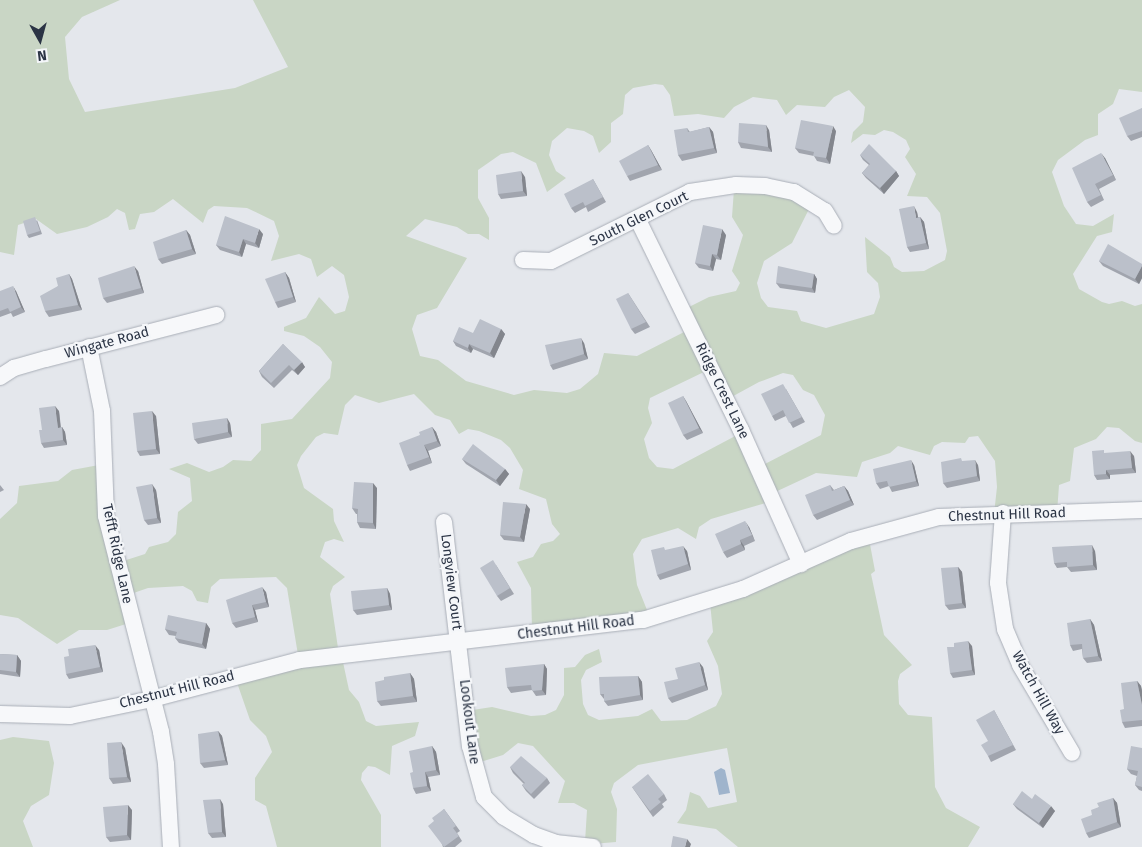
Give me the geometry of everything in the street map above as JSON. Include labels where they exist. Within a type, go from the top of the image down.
[{"type":"street","name":"South Glen Court","points":[[523,260],[551,261],[638,220],[690,192],[750,185],[780,189],[805,197],[825,211],[834,226]]},
{"type":"street","name":"Ridge Crest Lane","points":[[638,220],[741,430],[801,564]]},
{"type":"street","name":"Wingate Road","points":[[0,377],[14,368],[216,315]]},
{"type":"street","name":"Tefft Ridge Lane","points":[[89,347],[102,411],[106,516],[152,699],[166,764],[171,847]]},
{"type":"street","name":"Chestnut Hill Road","points":[[0,714],[70,716],[152,699],[300,660],[643,620],[743,589],[851,541],[927,520],[1004,513],[1142,510]]},
{"type":"street","name":"Watch Hill Way","points":[[1004,513],[998,583],[1004,629],[1020,666],[1072,753]]},
{"type":"street","name":"Longview Court","points":[[444,522],[458,641]]},
{"type":"street","name":"Lookout Lane","points":[[458,641],[470,746],[484,797],[504,817],[534,835],[556,842],[593,847]]},
{"type":"green space","points":[[0,0],[120,0],[82,17],[65,37],[69,79],[85,112],[235,88],[288,67],[253,0],[1142,0],[1142,92],[1119,89],[1113,104],[1098,114],[1098,135],[1085,140],[1058,160],[1052,172],[1064,206],[1076,224],[1093,226],[1114,214],[1112,232],[1097,236],[1073,274],[1079,289],[1102,302],[1109,304],[1122,301],[1135,306],[1142,304],[1142,443],[1135,441],[1119,428],[1107,427],[1096,439],[1074,448],[1070,481],[1059,485],[1057,513],[994,514],[997,487],[995,461],[978,436],[969,437],[965,443],[942,442],[934,446],[930,455],[898,446],[890,453],[862,462],[857,477],[816,473],[771,494],[769,502],[711,519],[699,527],[696,539],[678,528],[642,539],[633,554],[637,585],[649,615],[532,629],[531,588],[517,562],[533,557],[541,544],[553,541],[560,534],[552,524],[546,499],[519,489],[523,470],[510,448],[501,440],[479,431],[468,429],[459,434],[450,420],[435,415],[414,394],[379,403],[355,395],[345,405],[338,435],[324,433],[316,437],[301,456],[297,465],[304,488],[333,509],[334,521],[344,542],[334,539],[325,542],[320,557],[345,577],[333,586],[330,594],[338,648],[341,653],[349,690],[359,702],[366,721],[376,726],[419,722],[415,736],[392,746],[390,775],[375,767],[368,766],[362,773],[361,780],[381,815],[381,847],[277,847],[266,806],[255,800],[255,778],[272,752],[266,736],[250,720],[234,674],[298,655],[287,588],[276,577],[220,579],[211,587],[208,603],[197,601],[192,591],[183,586],[148,588],[125,596],[126,624],[107,630],[79,630],[57,644],[18,618],[0,615],[0,519],[17,503],[19,486],[58,481],[72,470],[99,465],[117,563],[145,554],[149,547],[168,542],[176,534],[178,512],[192,501],[190,478],[169,469],[187,463],[209,472],[223,467],[233,460],[251,461],[261,450],[261,424],[292,419],[330,378],[332,362],[320,347],[304,336],[284,331],[284,327],[306,318],[319,297],[335,314],[345,311],[349,297],[344,275],[332,266],[317,277],[311,259],[299,254],[271,261],[279,236],[274,221],[247,208],[214,206],[208,210],[203,223],[173,199],[154,212],[140,214],[135,229],[129,230],[125,213],[117,209],[108,217],[87,227],[57,234],[36,219],[18,225],[14,255],[0,252]],"holes":[[[655,84],[663,85],[670,95],[674,116],[698,114],[724,118],[734,107],[753,97],[777,100],[786,115],[797,105],[825,107],[834,97],[849,90],[865,107],[863,122],[853,132],[851,143],[863,134],[875,135],[884,130],[893,132],[906,140],[910,149],[905,157],[916,174],[907,196],[927,197],[940,213],[947,251],[945,260],[924,271],[902,272],[894,267],[890,257],[865,237],[867,272],[878,283],[880,297],[874,314],[826,328],[801,321],[797,311],[768,307],[761,298],[757,283],[764,261],[792,243],[811,205],[778,190],[734,189],[732,217],[743,235],[732,271],[740,283],[736,291],[709,297],[685,309],[690,329],[637,356],[604,353],[598,374],[580,389],[567,393],[534,390],[514,395],[466,381],[438,360],[420,356],[412,329],[417,315],[437,308],[467,258],[406,236],[425,219],[457,227],[468,234],[479,234],[489,240],[489,218],[478,198],[478,170],[501,154],[513,152],[536,163],[547,192],[566,178],[556,171],[549,155],[552,141],[567,128],[584,131],[593,136],[599,153],[611,142],[611,123],[623,114],[625,95],[633,88]],[[706,371],[726,400],[759,382],[783,373],[793,375],[803,390],[814,395],[825,415],[821,435],[759,467],[739,434],[673,469],[657,467],[649,458],[644,439],[652,423],[648,408],[650,398]]]},
{"type":"green space","points":[[869,539],[875,571],[871,574],[884,635],[912,665],[900,674],[898,681],[899,704],[908,715],[932,717],[935,787],[946,808],[980,827],[968,847],[738,847],[716,829],[677,823],[686,810],[690,792],[700,796],[708,808],[737,802],[727,748],[638,765],[614,783],[611,792],[617,809],[616,842],[592,844],[585,842],[587,810],[574,803],[558,803],[565,781],[533,746],[518,743],[503,755],[474,764],[466,711],[492,707],[531,716],[545,715],[556,710],[564,695],[564,668],[575,667],[585,655],[599,649],[602,662],[586,670],[581,680],[583,704],[588,715],[599,720],[638,716],[652,709],[661,721],[687,720],[716,706],[722,694],[718,666],[707,641],[713,632],[710,603]]},
{"type":"green space","points":[[13,737],[49,741],[54,763],[49,795],[31,806],[23,821],[33,847],[0,847],[0,740]]},
{"type":"water","points":[[721,768],[725,770],[730,793],[719,795],[714,772]]},
{"type":"building","points":[[1142,108],[1142,131],[1127,136],[1119,118]]},
{"type":"building","points":[[801,120],[833,126],[826,158],[813,156],[814,152],[795,148]]},
{"type":"building","points":[[739,123],[766,125],[768,147],[738,142]]},
{"type":"building","points":[[709,127],[714,148],[678,155],[674,130],[687,128],[688,132]]},
{"type":"building","points":[[869,144],[896,171],[880,188],[862,173],[870,164],[860,155]]},
{"type":"building","points":[[648,145],[658,165],[627,176],[619,161]]},
{"type":"building","points":[[1101,153],[1113,175],[1095,184],[1101,195],[1087,202],[1072,168]]},
{"type":"building","points":[[521,171],[523,191],[498,194],[496,175]]},
{"type":"building","points":[[593,179],[603,197],[585,206],[583,202],[571,208],[564,194]]},
{"type":"building","points":[[914,206],[916,218],[920,217],[926,243],[907,247],[899,209]]},
{"type":"building","points":[[225,216],[259,229],[255,243],[243,239],[239,252],[216,245]]},
{"type":"building","points":[[35,217],[40,231],[27,235],[23,221]]},
{"type":"building","points":[[703,225],[722,229],[717,255],[712,254],[710,266],[695,263]]},
{"type":"building","points":[[186,230],[192,249],[158,259],[153,242]]},
{"type":"building","points":[[1108,244],[1142,264],[1135,279],[1099,261]]},
{"type":"building","points":[[134,266],[141,288],[103,298],[98,278]]},
{"type":"building","points":[[778,266],[814,274],[812,288],[776,283]]},
{"type":"building","points":[[285,272],[293,297],[275,302],[265,279]]},
{"type":"building","points":[[69,274],[78,305],[45,311],[40,296],[58,286],[56,278]]},
{"type":"building","points":[[13,286],[21,307],[10,312],[8,308],[0,311],[0,291]]},
{"type":"building","points":[[628,293],[646,322],[631,329],[616,299]]},
{"type":"building","points":[[480,319],[501,329],[490,353],[469,344],[468,348],[453,341],[459,327],[473,333]]},
{"type":"building","points":[[581,338],[584,354],[550,365],[545,345]]},
{"type":"building","points":[[283,344],[302,362],[294,370],[289,365],[271,383],[259,371]]},
{"type":"building","points":[[783,384],[802,417],[789,423],[783,410],[772,416],[761,394]]},
{"type":"building","points":[[683,396],[699,428],[683,435],[668,403]]},
{"type":"building","points":[[55,406],[58,428],[62,427],[63,440],[41,443],[39,430],[42,430],[39,408]]},
{"type":"building","points":[[152,411],[156,449],[137,451],[133,413]]},
{"type":"building","points":[[227,418],[228,432],[194,439],[192,423]]},
{"type":"building","points":[[432,427],[437,441],[424,445],[429,457],[407,465],[399,443],[420,435],[419,432]]},
{"type":"building","points":[[473,444],[505,469],[496,480],[462,459]]},
{"type":"building","points":[[1104,450],[1104,453],[1130,451],[1132,468],[1106,470],[1106,474],[1094,475],[1092,451]]},
{"type":"building","points":[[961,458],[962,461],[975,460],[977,476],[943,483],[941,462]]},
{"type":"building","points":[[911,460],[916,481],[889,487],[887,481],[876,483],[873,469]]},
{"type":"building","points":[[354,482],[373,483],[373,523],[357,522],[358,509],[352,508]]},
{"type":"building","points":[[152,484],[157,518],[144,520],[136,487]]},
{"type":"building","points":[[830,485],[832,491],[844,486],[850,500],[813,515],[805,495]]},
{"type":"building","points":[[503,502],[526,504],[520,537],[500,535]]},
{"type":"building","points":[[745,521],[752,535],[740,540],[741,544],[723,552],[715,534]]},
{"type":"building","points":[[1092,545],[1093,565],[1067,567],[1067,562],[1054,563],[1052,547]]},
{"type":"building","points":[[683,546],[688,564],[657,575],[651,550],[664,547],[665,550]]},
{"type":"building","points":[[493,560],[510,588],[497,596],[480,568]]},
{"type":"building","points":[[958,567],[962,603],[945,605],[941,568]]},
{"type":"building","points":[[262,587],[266,602],[252,605],[255,617],[232,623],[226,600]]},
{"type":"building","points":[[387,588],[389,605],[353,610],[351,591]]},
{"type":"building","points":[[168,615],[206,623],[202,644],[175,638],[177,632],[165,629]]},
{"type":"building","points":[[1090,619],[1098,656],[1083,658],[1082,644],[1070,645],[1067,623]]},
{"type":"building","points":[[968,641],[972,670],[950,673],[947,647],[954,647],[954,643]]},
{"type":"building","points":[[95,645],[100,667],[66,674],[64,657],[69,656],[68,649]]},
{"type":"building","points":[[0,654],[17,655],[16,672],[0,670]]},
{"type":"building","points":[[699,662],[705,685],[668,698],[664,682],[678,679],[675,668]]},
{"type":"building","points":[[544,664],[542,690],[532,691],[531,685],[507,687],[505,668]]},
{"type":"building","points":[[410,673],[413,696],[377,701],[375,682],[384,680],[384,677]]},
{"type":"building","points":[[638,676],[640,695],[604,701],[604,694],[600,694],[599,677]]},
{"type":"building","points":[[1137,681],[1142,705],[1142,720],[1122,722],[1120,710],[1124,709],[1121,683]]},
{"type":"building","points":[[994,710],[1013,745],[988,756],[981,745],[988,741],[976,720]]},
{"type":"building","points":[[218,731],[225,760],[200,763],[198,734]]},
{"type":"building","points":[[121,742],[127,777],[109,778],[107,743]]},
{"type":"building","points":[[432,746],[436,770],[425,772],[427,786],[413,788],[410,773],[413,772],[409,751]]},
{"type":"building","points":[[1131,746],[1142,748],[1142,787],[1135,785],[1138,771],[1127,769]]},
{"type":"building","points":[[521,756],[547,778],[531,794],[522,785],[525,783],[510,767]]},
{"type":"building","points":[[648,774],[664,794],[658,799],[661,802],[650,811],[632,787]]},
{"type":"building","points":[[1022,791],[1032,799],[1035,794],[1051,806],[1039,823],[1013,804]]},
{"type":"building","points":[[1113,798],[1117,822],[1086,833],[1081,819],[1092,815],[1091,810],[1099,807],[1097,803]]},
{"type":"building","points":[[220,799],[222,832],[208,833],[203,800]]},
{"type":"building","points":[[128,805],[127,835],[106,837],[103,807]]},
{"type":"building","points":[[444,809],[456,826],[453,828],[459,836],[444,847],[428,826],[434,821],[432,818]]},
{"type":"building","points":[[673,836],[687,839],[685,847],[671,847]]}]
